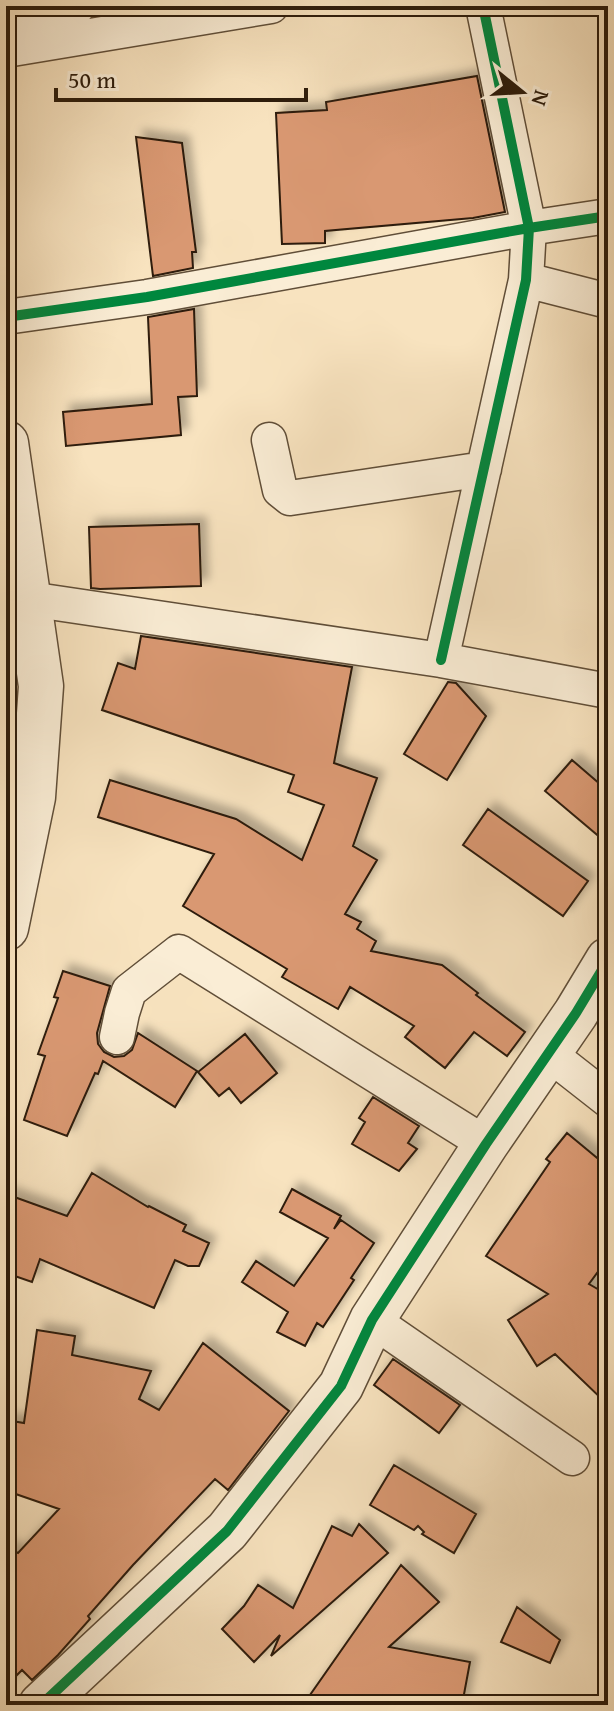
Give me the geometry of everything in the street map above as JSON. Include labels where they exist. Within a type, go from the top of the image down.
[{"type":"street","points":[[6,18],[78,6]]},
{"type":"street","points":[[6,50],[271,6]]},
{"type":"street","points":[[441,660],[526,280],[529,228],[483,6]]},
{"type":"street","points":[[6,317],[147,297],[608,216]]},
{"type":"street","points":[[526,280],[608,301]]},
{"type":"street","points":[[269,440],[280,490],[290,498],[484,469]]},
{"type":"street","points":[[6,443],[41,686],[33,797],[6,928]]},
{"type":"street","points":[[29,599],[441,660],[608,691]]},
{"type":"street","points":[[117,1037],[129,991],[179,952],[486,1144]]},
{"type":"street","points":[[41,1705],[227,1531],[341,1386],[372,1320],[608,960]]},
{"type":"street","points":[[548,1053],[608,1100]]},
{"type":"street","points":[[372,1320],[572,1458]]},
{"type":"building","points":[[477,76],[505,212],[473,218],[325,231],[325,243],[282,244],[276,113],[327,110],[326,102]]},
{"type":"building","points":[[136,137],[182,143],[196,252],[192,252],[193,268],[153,276]]},
{"type":"building","points":[[194,309],[197,396],[178,397],[181,435],[66,446],[63,412],[152,404],[148,317]]},
{"type":"building","points":[[199,524],[201,586],[91,588],[89,527]]},
{"type":"building","points":[[141,636],[352,667],[334,763],[377,778],[353,846],[377,860],[345,914],[361,922],[357,929],[376,941],[371,951],[442,965],[525,1032],[507,1056],[474,1032],[445,1068],[405,1037],[414,1026],[350,987],[338,1009],[282,977],[287,969],[183,906],[214,854],[98,817],[110,780],[236,819],[302,860],[324,805],[288,792],[294,775],[102,710],[118,663],[135,669]]},
{"type":"building","points":[[448,682],[456,683],[486,716],[447,780],[404,754]]},
{"type":"building","points":[[572,760],[608,791],[608,844],[545,791]]},
{"type":"building","points":[[488,809],[588,881],[563,916],[463,845]]},
{"type":"building","points":[[63,971],[110,986],[97,1033],[98,1044],[104,1052],[114,1057],[124,1056],[132,1050],[138,1033],[197,1071],[175,1107],[103,1061],[67,1136],[24,1120],[45,1056],[38,1054],[58,998],[54,997]]},
{"type":"building","points":[[245,1034],[277,1073],[241,1103],[229,1088],[219,1096],[198,1072]]},
{"type":"building","points":[[373,1097],[419,1126],[408,1143],[417,1149],[399,1171],[352,1144],[365,1122],[359,1118]]},
{"type":"building","points":[[567,1133],[608,1167],[608,1258],[589,1284],[608,1295],[608,1405],[555,1354],[537,1366],[508,1320],[548,1294],[486,1256],[550,1162],[546,1159]]},
{"type":"building","points":[[92,1173],[148,1207],[186,1225],[183,1231],[209,1243],[199,1266],[188,1266],[175,1260],[154,1308],[40,1259],[32,1282],[6,1273],[6,1194],[67,1216]]},
{"type":"building","points":[[292,1189],[341,1216],[334,1229],[341,1220],[374,1243],[323,1327],[317,1323],[305,1346],[277,1332],[288,1312],[242,1282],[256,1261],[294,1286],[328,1238],[280,1212]]},
{"type":"building","points":[[37,1330],[75,1336],[72,1355],[151,1371],[139,1399],[159,1410],[203,1343],[289,1411],[228,1490],[215,1479],[133,1565],[58,1655],[32,1680],[22,1670],[6,1686],[6,1546],[18,1553],[59,1509],[7,1491],[11,1466],[6,1466],[6,1420],[24,1423]]},
{"type":"building","points":[[393,1359],[460,1405],[439,1433],[374,1385]]},
{"type":"building","points":[[394,1465],[476,1514],[454,1553],[422,1534],[424,1532],[418,1526],[414,1530],[370,1505]]},
{"type":"building","points":[[359,1524],[388,1553],[271,1656],[280,1635],[254,1662],[222,1629],[244,1606],[258,1585],[293,1608],[332,1526],[352,1536]]},
{"type":"building","points":[[401,1565],[439,1602],[389,1647],[470,1662],[462,1705],[303,1705]]},
{"type":"building","points":[[517,1607],[560,1640],[550,1663],[501,1642]]},
{"type":"cycle path","points":[[441,660],[526,280],[529,228],[483,6]]},
{"type":"cycle path","points":[[6,317],[147,297],[608,216]]},
{"type":"cycle path","points":[[41,1705],[227,1531],[341,1386],[372,1320],[608,960]]}]
